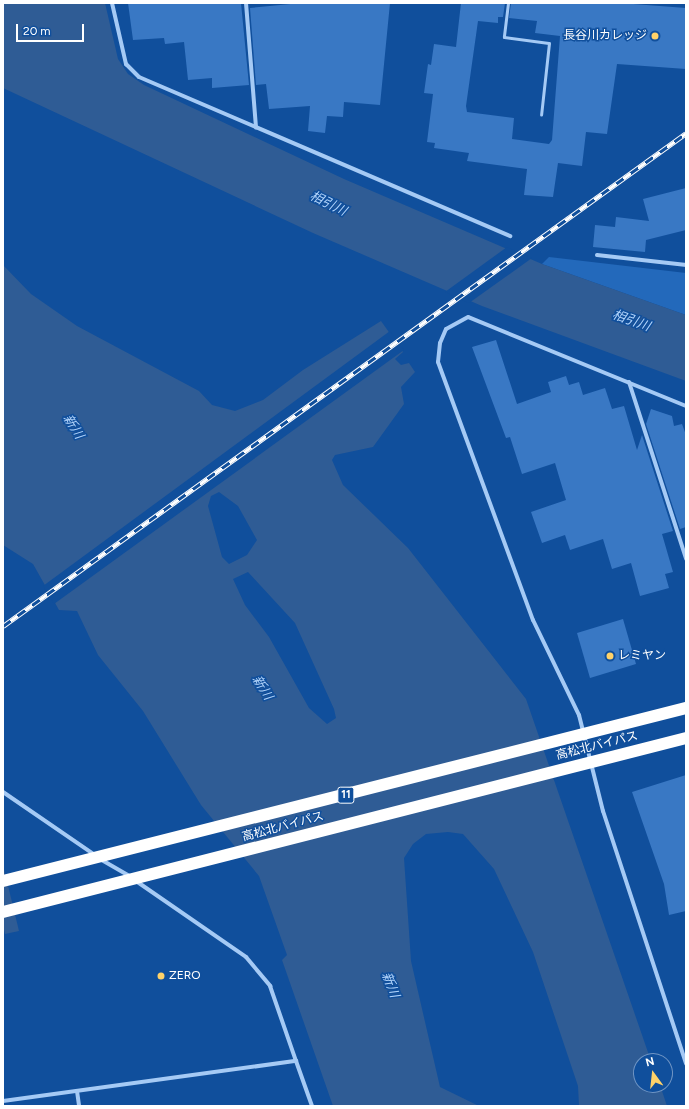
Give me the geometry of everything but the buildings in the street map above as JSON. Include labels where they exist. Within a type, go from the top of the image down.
[{"type":"highway","name":"高松北バイパス","points":[[3,882],[686,708]]},
{"type":"highway","name":"高松北バイパス","points":[[3,912],[686,738]]},
{"type":"street","points":[[112,3],[126,64],[139,77],[510,236]]},
{"type":"street","points":[[246,3],[256,128]]},
{"type":"street","points":[[597,255],[686,265]]},
{"type":"street","points":[[686,406],[468,317],[446,329],[440,343],[438,362],[533,620],[580,735],[587,763],[686,1064]]},
{"type":"street","points":[[629,382],[686,559]]},
{"type":"street","points":[[3,792],[98,858],[134,879],[246,957],[270,986],[312,1106]]},
{"type":"street","points":[[3,1101],[296,1061]]},
{"type":"street","points":[[77,1091],[79,1106]]},
{"type":"lane","points":[[508,3],[504,37],[549,43],[541,115]]},
{"type":"shaded area","points":[[549,257],[686,273],[686,315],[542,264]]},
{"type":"water","name":"相引川","points":[[3,3],[105,3],[118,59],[128,74],[144,85],[344,179],[542,264],[686,315],[686,381],[482,306],[313,233],[3,88]]},
{"type":"water","name":"新川","points":[[3,265],[31,294],[77,326],[199,391],[212,405],[235,411],[263,400],[303,370],[381,321],[403,352],[395,359],[401,365],[409,363],[415,372],[401,387],[404,404],[373,447],[335,455],[332,460],[343,485],[408,548],[526,699],[648,1053],[633,1053],[633,1093],[663,1093],[667,1106],[579,1106],[578,1086],[533,952],[494,869],[463,834],[448,832],[426,834],[413,844],[404,858],[411,961],[440,1087],[479,1106],[333,1106],[282,960],[287,955],[259,876],[201,805],[143,711],[98,655],[77,611],[59,610],[33,564],[3,545]],"holes":[[[219,492],[238,506],[257,540],[247,555],[229,564],[222,557],[208,506],[211,496]],[[248,572],[295,623],[334,709],[336,718],[327,724],[309,708],[269,637],[245,605],[233,579]]]},
{"type":"water","points":[[3,865],[19,931],[5,934],[3,926]]},
{"type":"pier","points":[[507,247],[532,258],[469,303],[445,292]]},
{"type":"pier","points":[[390,331],[404,350],[54,604],[43,586]]},
{"type":"railway","points":[[3,626],[686,133]]},
{"type":"place","name":"長谷川カレッジ","points":[[655,36]]},
{"type":"place","name":"レミヤン","points":[[610,656]]},
{"type":"place","name":"ZERO","points":[[161,976]]}]
